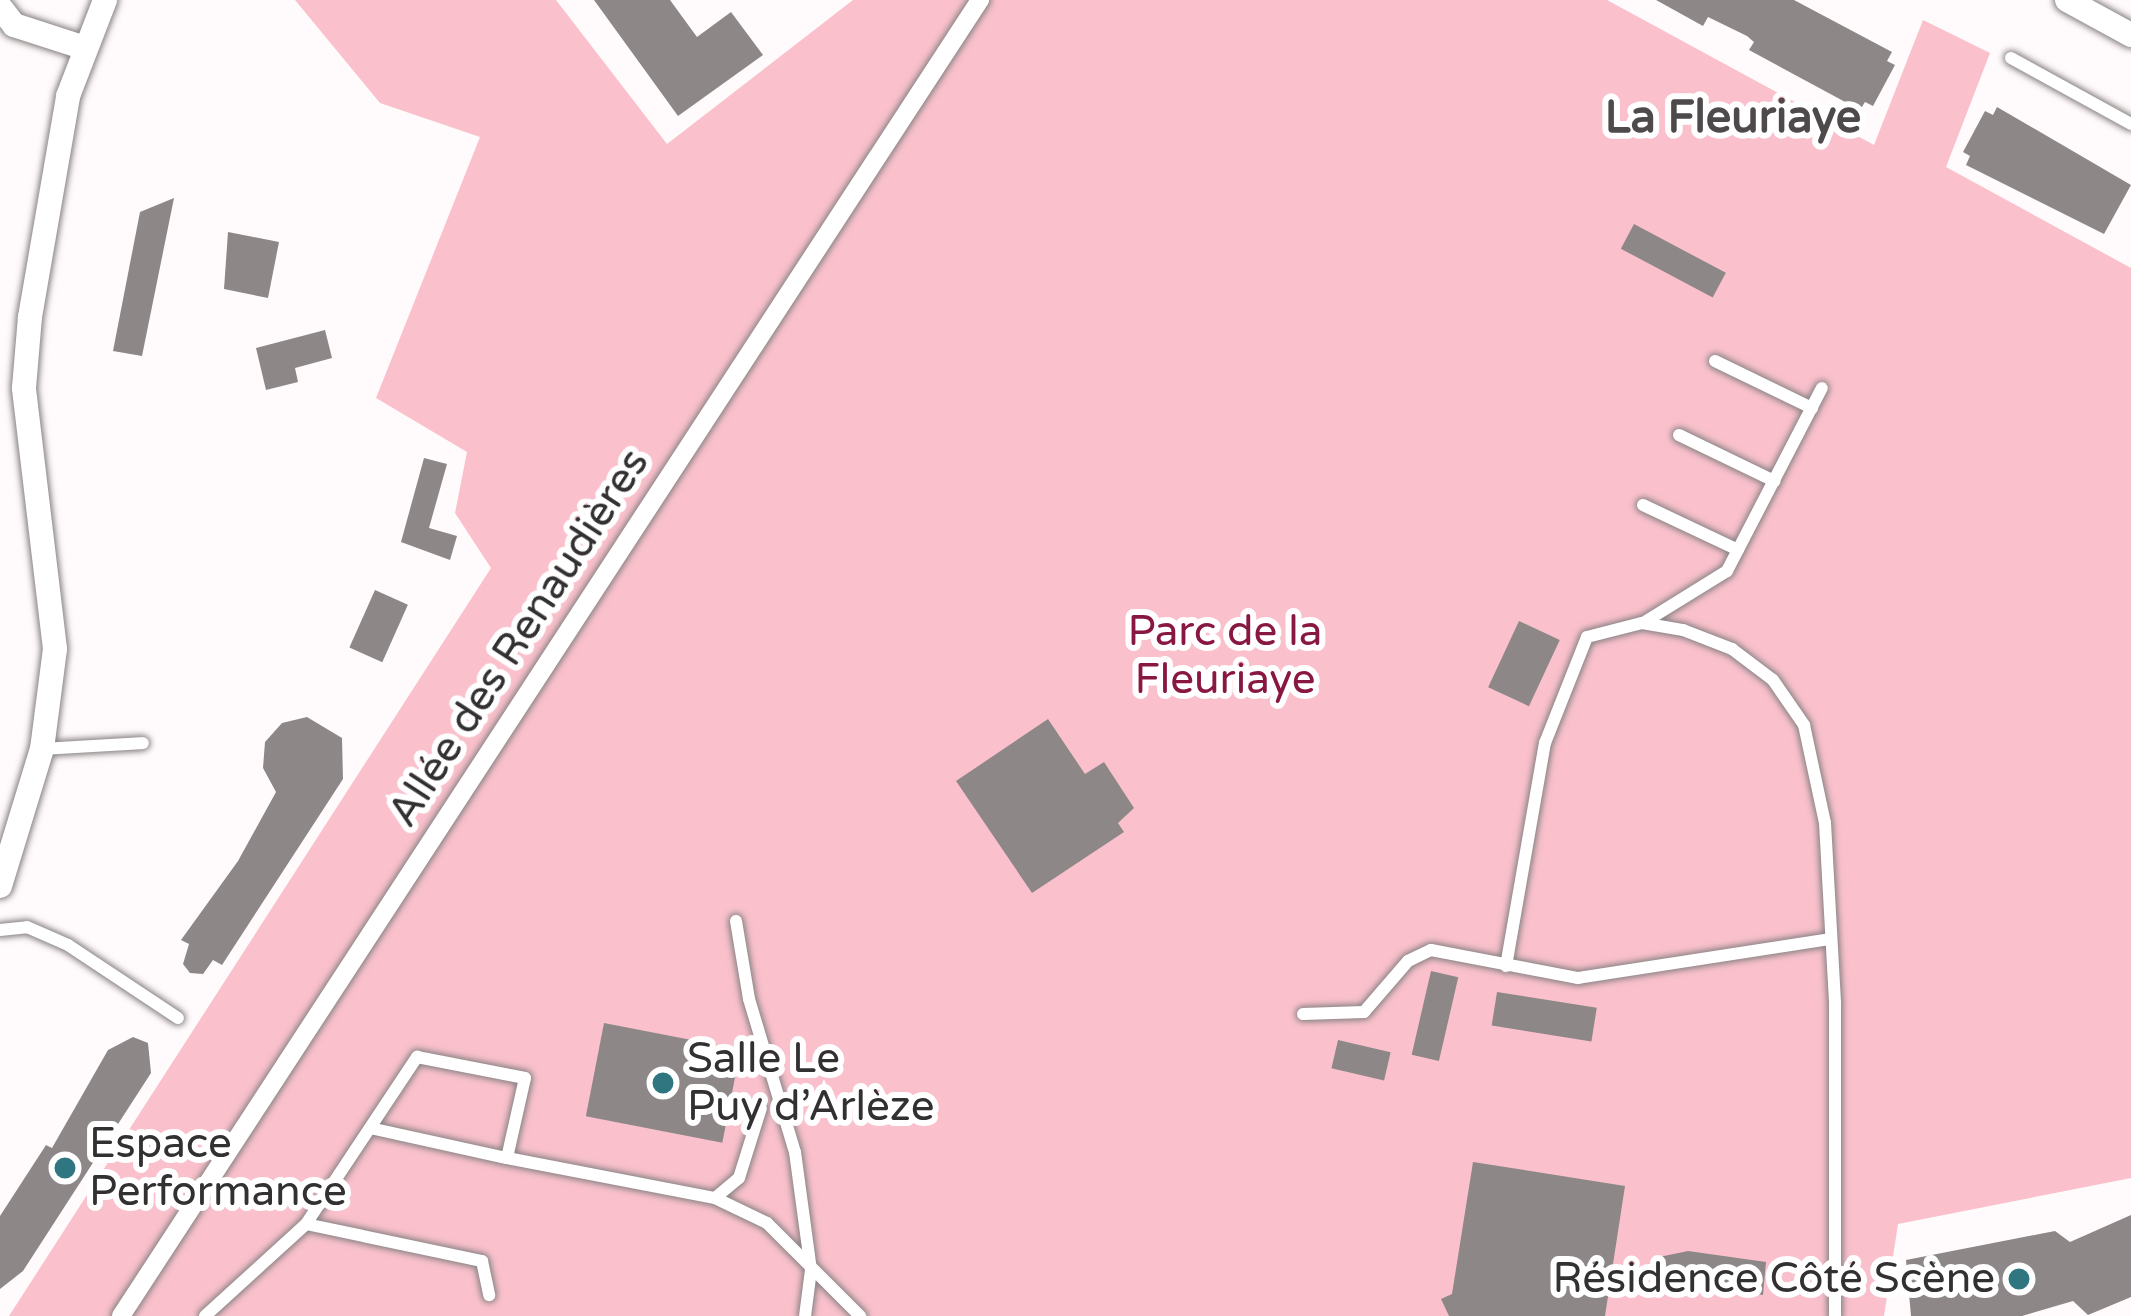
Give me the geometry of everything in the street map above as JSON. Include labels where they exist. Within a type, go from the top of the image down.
[{"type":"street","points":[[0,886],[42,749],[55,649],[24,388],[44,227],[82,46],[106,0]]},
{"type":"street","name":"Allée des Renaudières","points":[[121,1316],[980,0]]},
{"type":"street","points":[[2067,0],[2131,35]]},
{"type":"street","points":[[0,7],[14,25],[82,46]]},
{"type":"lane","points":[[2011,58],[2131,124]]},
{"type":"lane","points":[[1715,361],[1812,408]]},
{"type":"lane","points":[[1506,966],[1545,743],[1580,647],[1595,630],[1642,623],[1727,571],[1822,388]]},
{"type":"lane","points":[[1679,435],[1774,481]]},
{"type":"lane","points":[[1643,505],[1738,550]]},
{"type":"lane","points":[[1642,623],[1732,649],[1791,701],[1814,757],[1825,823],[1830,939],[1835,1316]]},
{"type":"lane","points":[[42,749],[143,743]]},
{"type":"lane","points":[[736,921],[749,999],[788,1120],[812,1270],[805,1316]]},
{"type":"lane","points":[[0,930],[27,927],[68,945],[178,1018]]},
{"type":"lane","points":[[1303,1014],[1364,1012],[1408,961],[1431,950],[1578,978],[1830,939]]},
{"type":"lane","points":[[205,1316],[306,1225],[417,1057],[526,1078],[507,1158]]},
{"type":"lane","points":[[715,1198],[739,1178],[761,1108]]},
{"type":"lane","points":[[370,1128],[715,1198],[767,1223],[860,1316]]},
{"type":"lane","points":[[306,1225],[482,1261],[489,1295]]},
{"type":"green space","name":"Parc de la Fleuriaye","points":[[295,0],[556,0],[667,144],[853,0],[1607,0],[1874,145],[1923,20],[1990,53],[1946,167],[2131,268],[2131,1178],[1898,1224],[1884,1316],[9,1316],[491,568],[455,513],[467,452],[376,398],[480,137],[380,103]]},
{"type":"building","points":[[594,0],[670,0],[697,37],[731,12],[763,55],[678,116]]},
{"type":"building","points":[[1656,0],[1794,0],[1892,52],[1887,61],[1895,65],[1873,106],[1865,102],[1860,110],[1749,50],[1754,42],[1747,36],[1708,17],[1703,26]]},
{"type":"building","points":[[1997,107],[2131,185],[2104,234],[1966,165],[1970,156],[1963,152],[1985,111],[1993,115]]},
{"type":"building","points":[[174,198],[142,356],[113,351],[140,212]]},
{"type":"building","points":[[1634,224],[1726,273],[1713,298],[1621,249]]},
{"type":"building","points":[[228,232],[279,242],[268,298],[224,289]]},
{"type":"building","points":[[325,330],[332,358],[295,368],[298,382],[266,390],[256,348]]},
{"type":"building","points":[[424,458],[447,464],[429,528],[457,536],[450,560],[401,542]]},
{"type":"building","points":[[375,590],[408,605],[382,662],[349,648]]},
{"type":"building","points":[[1519,621],[1560,640],[1529,706],[1488,687]]},
{"type":"building","points":[[307,717],[342,738],[343,779],[222,965],[213,960],[203,974],[190,973],[183,964],[189,944],[181,940],[238,861],[276,792],[263,768],[265,742],[282,723]]},
{"type":"building","points":[[1048,719],[1085,774],[1104,762],[1134,808],[1118,823],[1124,832],[1032,893],[956,781]]},
{"type":"building","points":[[1431,971],[1458,977],[1439,1061],[1412,1055]]},
{"type":"building","points":[[1497,992],[1597,1008],[1591,1041],[1492,1026]]},
{"type":"building","name":"Salle Le Puy d’Arlèze","points":[[604,1023],[740,1050],[722,1143],[586,1116]]},
{"type":"building","name":"Espace Performance","points":[[133,1037],[148,1043],[151,1073],[23,1271],[0,1289],[0,1216],[46,1145],[52,1148],[108,1050]]},
{"type":"building","points":[[1338,1040],[1391,1052],[1384,1080],[1331,1068]]},
{"type":"building","points":[[1473,1162],[1625,1186],[1605,1316],[1449,1316],[1441,1299],[1452,1294]]},
{"type":"building","name":"Résidence Côté Scène","points":[[2131,1215],[2131,1297],[2088,1315],[2073,1301],[2022,1316],[1911,1316],[1906,1260],[2055,1231],[2070,1242]]},
{"type":"building","points":[[1688,1251],[1766,1262],[1763,1295],[1660,1278],[1659,1257]]},
{"type":"place","name":"Salle Le Puy d’Arlèze","points":[[663,1083]]},
{"type":"place","name":"Espace Performance","points":[[65,1168]]},
{"type":"place","name":"Résidence Côté Scène","points":[[2019,1279]]},
{"type":"district","name":"La Fleuriaye","points":[[1733,119]]}]
